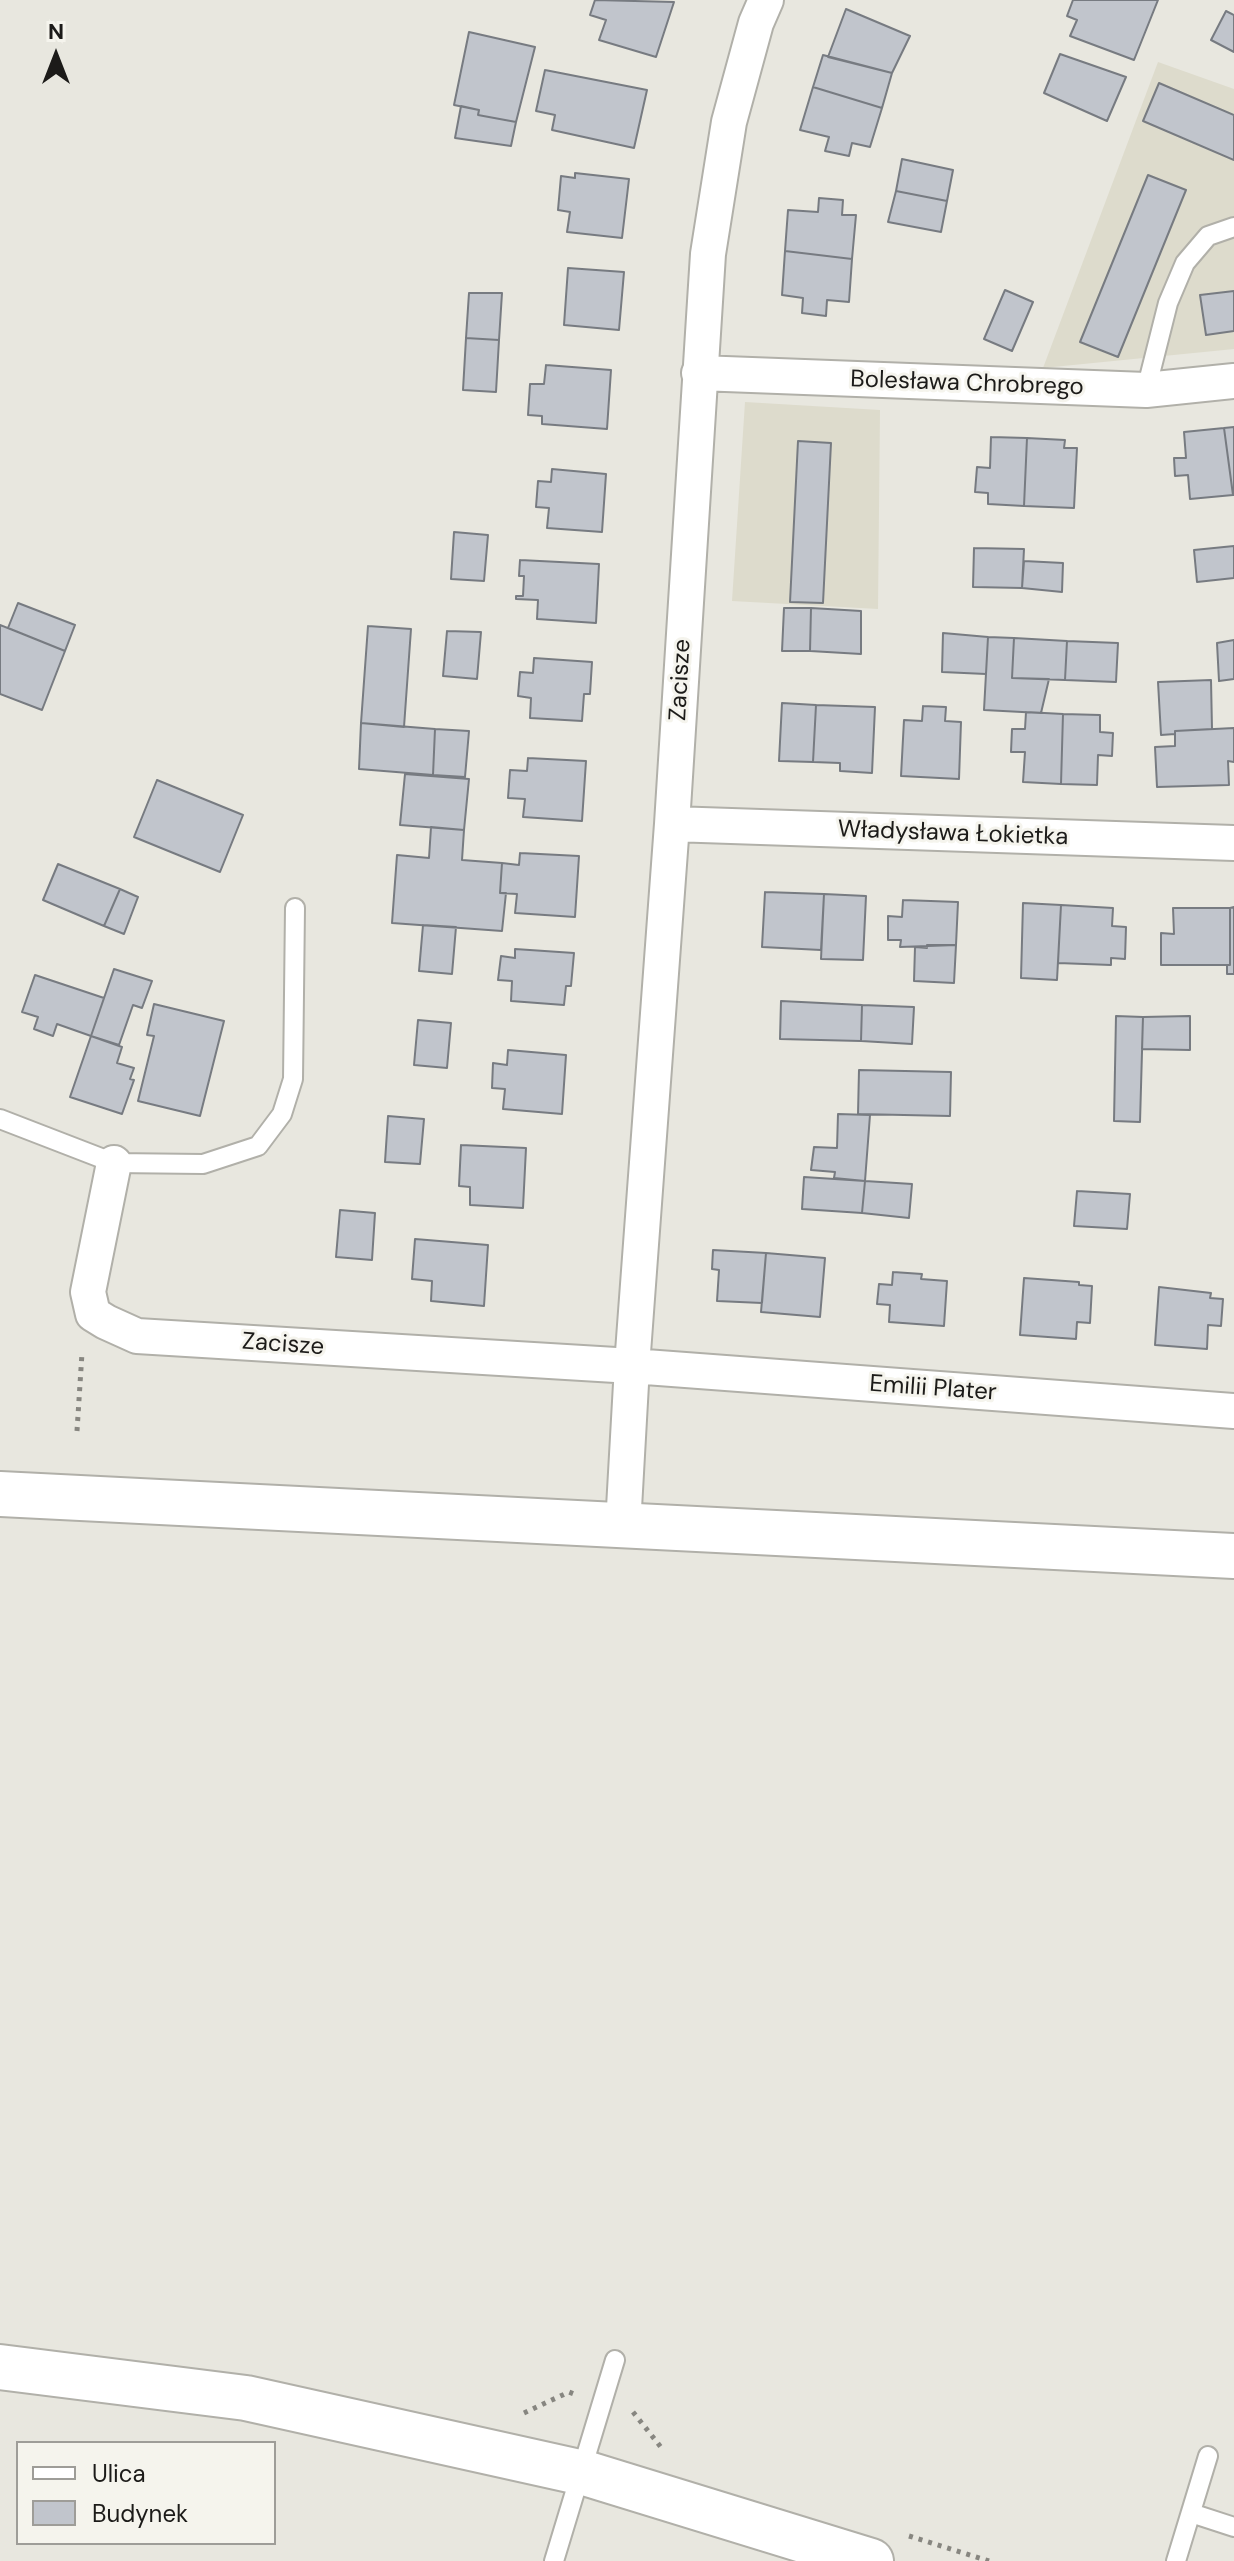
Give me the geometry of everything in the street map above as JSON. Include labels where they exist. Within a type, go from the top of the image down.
[{"type":"street","name":"Zacisze","points":[[623,1526],[708,254],[729,122],[756,23],[766,0]]},
{"type":"street","name":"Bolesława Chrobrego","points":[[699,373],[1146,390],[1234,381]]},
{"type":"street","name":"Władysława Łokietka","points":[[672,824],[1234,843]]},
{"type":"street","points":[[93,1314],[88,1292],[114,1163]]},
{"type":"street","name":"Zacisze","points":[[93,1314],[137,1336],[632,1366]]},
{"type":"street","name":"Emilii Plater","points":[[632,1366],[1234,1411]]},
{"type":"street","points":[[0,1494],[1234,1556]]},
{"type":"street","points":[[0,2367],[246,2398],[581,2472],[871,2561]]},
{"type":"lane","points":[[1146,390],[1168,303],[1185,263],[1208,236],[1234,227]]},
{"type":"lane","points":[[0,1119],[114,1163],[203,1164],[258,1146],[282,1114],[293,1079],[295,908]]},
{"type":"lane","points":[[554,2561],[615,2360]]},
{"type":"lane","points":[[1176,2561],[1208,2456]]},
{"type":"lane","points":[[1191,2513],[1234,2527]]},
{"type":"path","points":[[77,1431],[83,1344],[93,1314]]},
{"type":"shaded area","points":[[1158,62],[1234,89],[1234,349],[1043,368]]},
{"type":"shaded area","points":[[745,402],[880,410],[878,609],[732,601]]},
{"type":"building","points":[[595,0],[674,2],[656,57],[599,40],[606,20],[590,15]]},
{"type":"building","points":[[1073,0],[1158,0],[1134,60],[1070,36],[1077,20],[1067,16]]},
{"type":"building","points":[[846,9],[910,36],[892,73],[828,57]]},
{"type":"building","points":[[1226,11],[1234,15],[1234,52],[1211,40]]},
{"type":"building","points":[[469,32],[535,47],[516,122],[478,115],[479,110],[454,105]]},
{"type":"building","points":[[1060,54],[1126,77],[1107,121],[1044,93]]},
{"type":"building","points":[[823,55],[892,73],[882,108],[813,87]]},
{"type":"building","points":[[545,70],[647,90],[634,148],[552,130],[555,115],[536,111]]},
{"type":"building","points":[[1159,83],[1234,115],[1234,160],[1143,121]]},
{"type":"building","points":[[813,87],[882,108],[870,147],[852,143],[849,156],[825,151],[829,137],[800,130]]},
{"type":"building","points":[[461,106],[479,110],[478,115],[516,122],[511,146],[455,138]]},
{"type":"building","points":[[902,159],[953,170],[947,201],[896,191]]},
{"type":"building","points":[[575,173],[629,179],[622,238],[567,232],[570,212],[558,210],[561,176],[575,178]]},
{"type":"building","points":[[1148,175],[1186,190],[1118,357],[1080,342]]},
{"type":"building","points":[[896,191],[947,201],[941,232],[888,222]]},
{"type":"building","points":[[819,198],[843,200],[842,215],[856,215],[852,259],[785,251],[788,210],[818,212]]},
{"type":"building","points":[[785,251],[852,259],[849,302],[827,300],[826,316],[802,313],[803,298],[782,295]]},
{"type":"building","points":[[568,268],[624,272],[619,330],[564,325]]},
{"type":"building","points":[[1005,290],[1033,302],[1012,351],[984,339]]},
{"type":"building","points":[[1234,291],[1234,331],[1206,335],[1200,295]]},
{"type":"building","points":[[469,293],[502,293],[499,340],[466,338]]},
{"type":"building","points":[[466,338],[499,340],[496,392],[463,390]]},
{"type":"building","points":[[546,365],[611,370],[607,429],[542,424],[542,416],[528,415],[530,384],[544,384]]},
{"type":"building","points":[[1234,427],[1234,495],[1233,495],[1224,428]]},
{"type":"building","points":[[1224,428],[1233,495],[1190,499],[1188,475],[1175,476],[1174,458],[1186,458],[1184,432]]},
{"type":"building","points":[[991,437],[1027,438],[1024,506],[988,504],[988,493],[975,492],[977,467],[990,468]]},
{"type":"building","points":[[1027,438],[1065,440],[1064,448],[1077,448],[1074,508],[1024,506]]},
{"type":"building","points":[[798,441],[831,443],[823,603],[790,602]]},
{"type":"building","points":[[552,469],[606,474],[602,532],[547,528],[549,508],[536,507],[538,481],[551,482]]},
{"type":"building","points":[[454,532],[488,535],[484,581],[451,579]]},
{"type":"building","points":[[1234,546],[1234,578],[1197,582],[1194,550]]},
{"type":"building","points":[[974,548],[1024,549],[1022,588],[973,587]]},
{"type":"building","points":[[520,560],[599,564],[596,623],[537,619],[538,600],[516,599],[516,596],[523,596],[524,576],[519,576]]},
{"type":"building","points":[[1024,561],[1063,563],[1062,592],[1022,588]]},
{"type":"building","points":[[18,603],[75,625],[65,651],[8,628]]},
{"type":"building","points":[[784,608],[811,608],[810,651],[782,651]]},
{"type":"building","points":[[811,608],[861,611],[861,654],[810,651]]},
{"type":"building","points":[[0,625],[65,651],[42,710],[0,694]]},
{"type":"building","points":[[368,626],[411,629],[404,727],[361,723]]},
{"type":"building","points":[[447,631],[481,632],[477,679],[443,676]]},
{"type":"building","points":[[943,633],[988,637],[986,674],[942,672]]},
{"type":"building","points":[[988,637],[1014,638],[1012,678],[1049,679],[1041,713],[984,710]]},
{"type":"building","points":[[1014,638],[1067,641],[1065,680],[1012,678]]},
{"type":"building","points":[[1234,640],[1234,679],[1219,681],[1217,643]]},
{"type":"building","points":[[1067,641],[1118,643],[1116,682],[1065,680]]},
{"type":"building","points":[[534,658],[592,662],[590,694],[584,694],[582,721],[530,718],[531,698],[518,696],[520,672],[533,673]]},
{"type":"building","points":[[1211,680],[1212,729],[1161,735],[1158,682]]},
{"type":"building","points":[[782,703],[816,705],[813,762],[779,761]]},
{"type":"building","points":[[816,705],[875,707],[872,773],[840,771],[840,763],[813,762]]},
{"type":"building","points":[[923,706],[946,707],[945,721],[961,722],[959,779],[901,776],[904,720],[922,721]]},
{"type":"building","points":[[1026,712],[1063,714],[1061,784],[1023,782],[1025,752],[1011,752],[1012,729],[1025,729]]},
{"type":"building","points":[[1063,714],[1100,715],[1100,732],[1113,733],[1112,756],[1098,755],[1097,785],[1061,784]]},
{"type":"building","points":[[361,723],[435,729],[433,775],[359,769]]},
{"type":"building","points":[[1234,728],[1234,762],[1228,761],[1229,785],[1157,787],[1155,747],[1175,746],[1175,731]]},
{"type":"building","points":[[435,729],[469,731],[465,777],[433,775]]},
{"type":"building","points":[[528,758],[586,761],[582,821],[523,817],[525,799],[508,798],[510,770],[527,771]]},
{"type":"building","points":[[405,774],[469,779],[464,830],[400,825]]},
{"type":"building","points":[[157,780],[243,815],[220,872],[134,837]]},
{"type":"building","points":[[431,827],[464,830],[462,860],[502,863],[500,893],[506,893],[502,931],[392,923],[397,855],[429,858]]},
{"type":"building","points":[[520,853],[579,856],[575,917],[515,913],[517,894],[500,893],[502,863],[519,865]]},
{"type":"building","points":[[58,864],[120,889],[104,926],[43,900]]},
{"type":"building","points":[[120,889],[138,897],[124,934],[104,926]]},
{"type":"building","points":[[765,892],[824,894],[821,950],[762,947]]},
{"type":"building","points":[[824,894],[866,896],[863,960],[821,959]]},
{"type":"building","points":[[903,900],[958,902],[956,945],[900,947],[901,940],[888,940],[888,916],[902,917]]},
{"type":"building","points":[[1023,903],[1061,905],[1057,980],[1021,978]]},
{"type":"building","points":[[1061,905],[1113,908],[1112,926],[1126,927],[1125,959],[1111,958],[1111,965],[1058,963]]},
{"type":"building","points":[[1234,907],[1234,974],[1227,974],[1227,965],[1230,965],[1230,908]]},
{"type":"building","points":[[1173,908],[1230,908],[1230,965],[1161,965],[1161,933],[1174,934]]},
{"type":"building","points":[[423,925],[456,927],[452,974],[419,971]]},
{"type":"building","points":[[927,945],[956,945],[954,983],[914,981],[915,947],[927,948]]},
{"type":"building","points":[[515,949],[574,953],[571,986],[566,986],[564,1005],[511,1001],[512,981],[498,980],[501,956],[515,958]]},
{"type":"building","points":[[114,969],[152,981],[142,1008],[133,1005],[119,1045],[91,1036]]},
{"type":"building","points":[[35,975],[104,998],[91,1036],[57,1024],[53,1036],[34,1029],[38,1017],[22,1012]]},
{"type":"building","points":[[781,1001],[862,1005],[861,1041],[780,1039]]},
{"type":"building","points":[[154,1004],[224,1021],[200,1116],[138,1101],[154,1036],[147,1035]]},
{"type":"building","points":[[862,1005],[914,1007],[912,1044],[861,1041]]},
{"type":"building","points":[[1116,1016],[1143,1017],[1140,1122],[1114,1121]]},
{"type":"building","points":[[1190,1016],[1190,1050],[1142,1049],[1143,1017]]},
{"type":"building","points":[[418,1020],[451,1023],[447,1068],[414,1065]]},
{"type":"building","points":[[91,1036],[122,1047],[117,1063],[134,1068],[130,1079],[134,1080],[122,1114],[70,1097]]},
{"type":"building","points":[[508,1050],[566,1055],[562,1114],[503,1109],[505,1089],[492,1088],[493,1063],[507,1065]]},
{"type":"building","points":[[859,1070],[951,1072],[950,1116],[858,1114]]},
{"type":"building","points":[[838,1114],[870,1115],[865,1181],[834,1178],[835,1172],[811,1170],[814,1147],[837,1148]]},
{"type":"building","points":[[388,1116],[424,1119],[420,1164],[385,1162]]},
{"type":"building","points":[[461,1145],[526,1148],[523,1208],[470,1205],[470,1187],[459,1186]]},
{"type":"building","points":[[804,1177],[865,1181],[862,1213],[802,1209]]},
{"type":"building","points":[[865,1181],[912,1184],[909,1218],[862,1213]]},
{"type":"building","points":[[1077,1191],[1130,1194],[1127,1229],[1074,1226]]},
{"type":"building","points":[[340,1210],[375,1213],[372,1260],[336,1257]]},
{"type":"building","points":[[415,1239],[488,1245],[484,1306],[431,1301],[432,1281],[412,1279]]},
{"type":"building","points":[[713,1250],[766,1253],[762,1303],[717,1301],[719,1270],[712,1269]]},
{"type":"building","points":[[766,1253],[825,1258],[820,1317],[761,1312]]},
{"type":"building","points":[[893,1272],[922,1274],[921,1279],[947,1281],[944,1326],[889,1322],[890,1305],[877,1304],[879,1284],[892,1285]]},
{"type":"building","points":[[1024,1278],[1079,1282],[1079,1285],[1092,1286],[1090,1323],[1077,1322],[1076,1339],[1020,1335]]},
{"type":"building","points":[[1159,1287],[1211,1293],[1210,1298],[1223,1299],[1221,1326],[1208,1325],[1207,1349],[1155,1345]]}]
